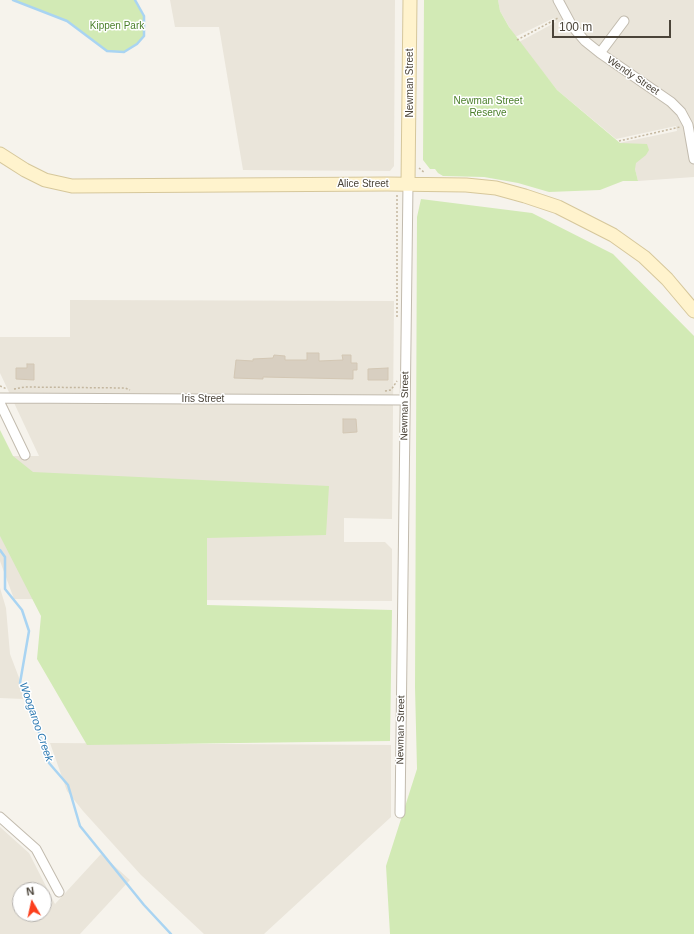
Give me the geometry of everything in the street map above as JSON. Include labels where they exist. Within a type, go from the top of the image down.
[{"type":"street","name":"Newman Street","points":[[400,813],[410,0]]},
{"type":"street","name":"Wendy Street","points":[[558,0],[572,26],[585,40],[600,53],[671,102],[681,112],[688,125],[694,159]]},
{"type":"street","points":[[600,53],[624,21]]},
{"type":"street","name":"Alice Street","points":[[0,154],[24,170],[45,180],[72,186],[408,184],[483,186],[525,196],[558,207],[613,235],[644,258],[667,279],[694,311]]},
{"type":"street","name":"Iris Street","points":[[0,398],[405,400]]},
{"type":"street","points":[[0,403],[25,455]]},
{"type":"street","points":[[0,817],[36,849],[60,892]]},
{"type":"path","points":[[517,40],[565,14]]},
{"type":"path","points":[[619,141],[688,125]]},
{"type":"path","points":[[391,184],[391,189],[395,190],[397,194],[397,319]]},
{"type":"path","points":[[385,391],[391,390],[397,380]]},
{"type":"path","points":[[0,386],[11,390],[25,387],[125,388],[133,392]]},
{"type":"shaded area","points":[[170,0],[395,0],[394,166],[390,171],[243,170],[219,27],[175,27]]},
{"type":"shaded area","points":[[498,0],[694,0],[694,177],[638,181],[632,158],[619,143],[677,131],[676,126],[616,139],[557,90],[519,42],[556,22],[554,18],[515,37],[500,11]]},
{"type":"shaded area","points":[[70,300],[394,301],[392,519],[344,518],[344,542],[385,542],[392,549],[392,601],[14,599],[0,561],[0,456],[39,456],[0,373],[0,337],[70,337]]},
{"type":"shaded area","points":[[0,588],[6,608],[10,654],[21,683],[23,699],[0,698]]},
{"type":"shaded area","points":[[50,743],[391,745],[391,817],[264,934],[204,934],[141,875],[83,811],[67,791]]},
{"type":"shaded area","points":[[0,827],[29,853],[44,882],[12,882],[12,922],[52,922],[52,898],[55,904],[101,854],[130,880],[80,934],[0,934]]},
{"type":"green space","name":"Kippen Park","points":[[13,0],[135,0],[144,16],[144,36],[137,44],[124,52],[107,51],[67,21]]},
{"type":"green space","name":"Newman Street Reserve","points":[[424,0],[498,0],[500,11],[509,27],[557,90],[620,143],[647,144],[649,150],[646,155],[636,163],[635,169],[638,181],[623,181],[600,190],[549,192],[518,183],[484,177],[443,176],[435,169],[430,169],[423,160]]},
{"type":"green space","points":[[421,199],[532,213],[613,254],[694,336],[694,934],[390,934],[386,866],[417,769],[415,687],[417,217]]},
{"type":"green space","points":[[0,430],[13,456],[33,472],[329,486],[326,535],[207,538],[207,605],[392,610],[390,741],[87,745],[37,659],[41,616],[0,536]]},
{"type":"building","points":[[307,353],[319,353],[319,361],[343,360],[342,355],[351,355],[351,363],[357,363],[357,370],[353,370],[353,379],[263,377],[263,379],[234,378],[236,360],[253,361],[253,359],[273,358],[274,355],[285,356],[285,360],[307,360]]},
{"type":"building","points":[[27,364],[34,364],[34,380],[16,379],[16,368],[27,368]]},
{"type":"building","points":[[388,368],[388,380],[368,380],[368,369]]},
{"type":"building","points":[[343,419],[356,419],[357,432],[343,433]]},
{"type":"waterway","name":"Woogaroo Creek","points":[[13,0],[67,21],[107,51],[124,52],[137,44],[144,36],[144,16],[135,0]]},
{"type":"waterway","name":"Woogaroo Creek","points":[[0,550],[5,557],[5,589],[22,610],[29,631],[20,683],[29,701],[49,763],[68,785],[80,826],[144,905],[171,934]]}]
